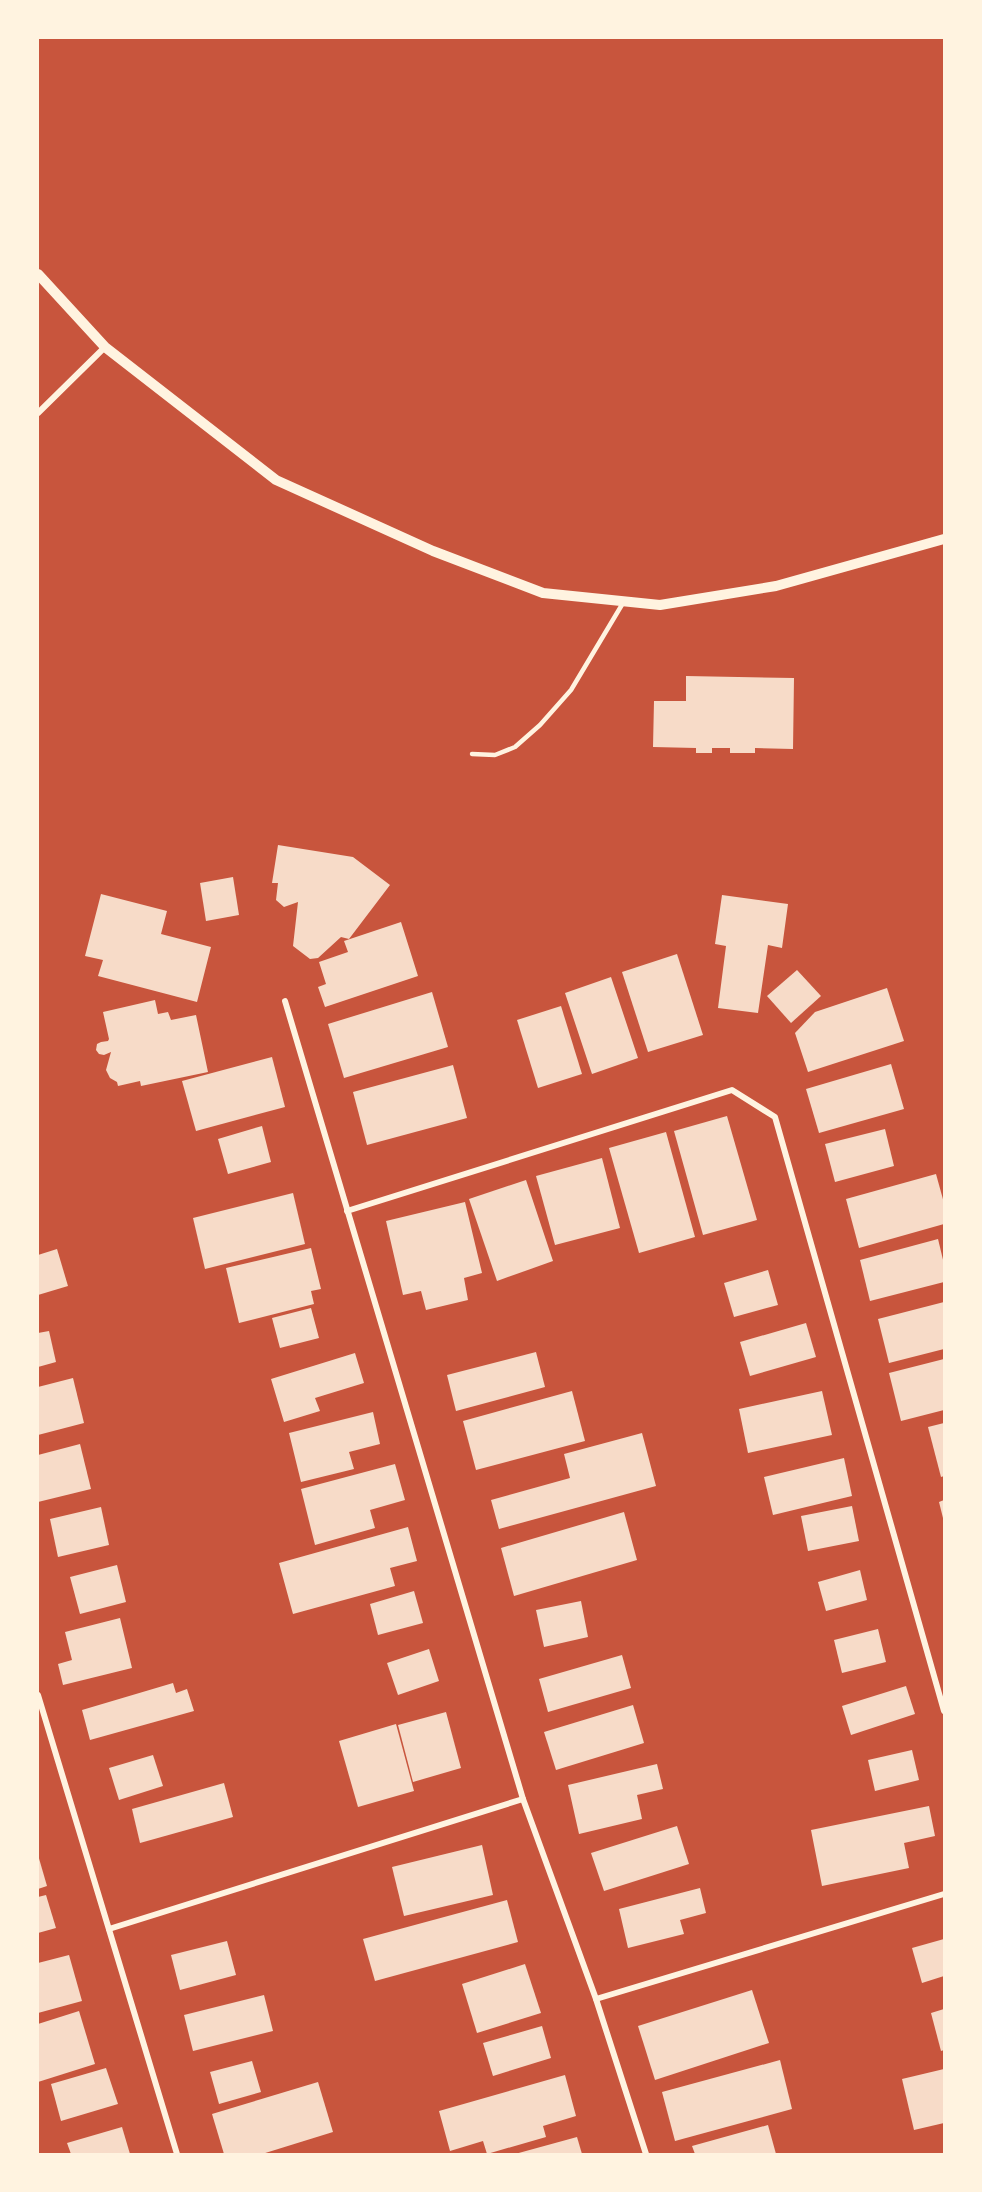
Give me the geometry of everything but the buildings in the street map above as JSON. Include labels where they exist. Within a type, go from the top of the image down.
[{"type":"street","points":[[38,274],[105,347],[276,480],[433,551],[543,593],[660,605],[776,586],[945,539]]},
{"type":"street","points":[[38,413],[105,347]]},
{"type":"street","points":[[285,1001],[523,1799],[596,1999],[645,2154]]},
{"type":"street","points":[[347,1210],[732,1090],[775,1116],[945,1711]]},
{"type":"street","points":[[38,1695],[177,2154]]},
{"type":"street","points":[[38,1726],[46,1724]]},
{"type":"street","points":[[110,1929],[523,1799]]},
{"type":"street","points":[[596,1999],[945,1894]]},
{"type":"lane","points":[[472,754],[495,755],[514,747],[540,725],[571,690],[624,601]]}]
